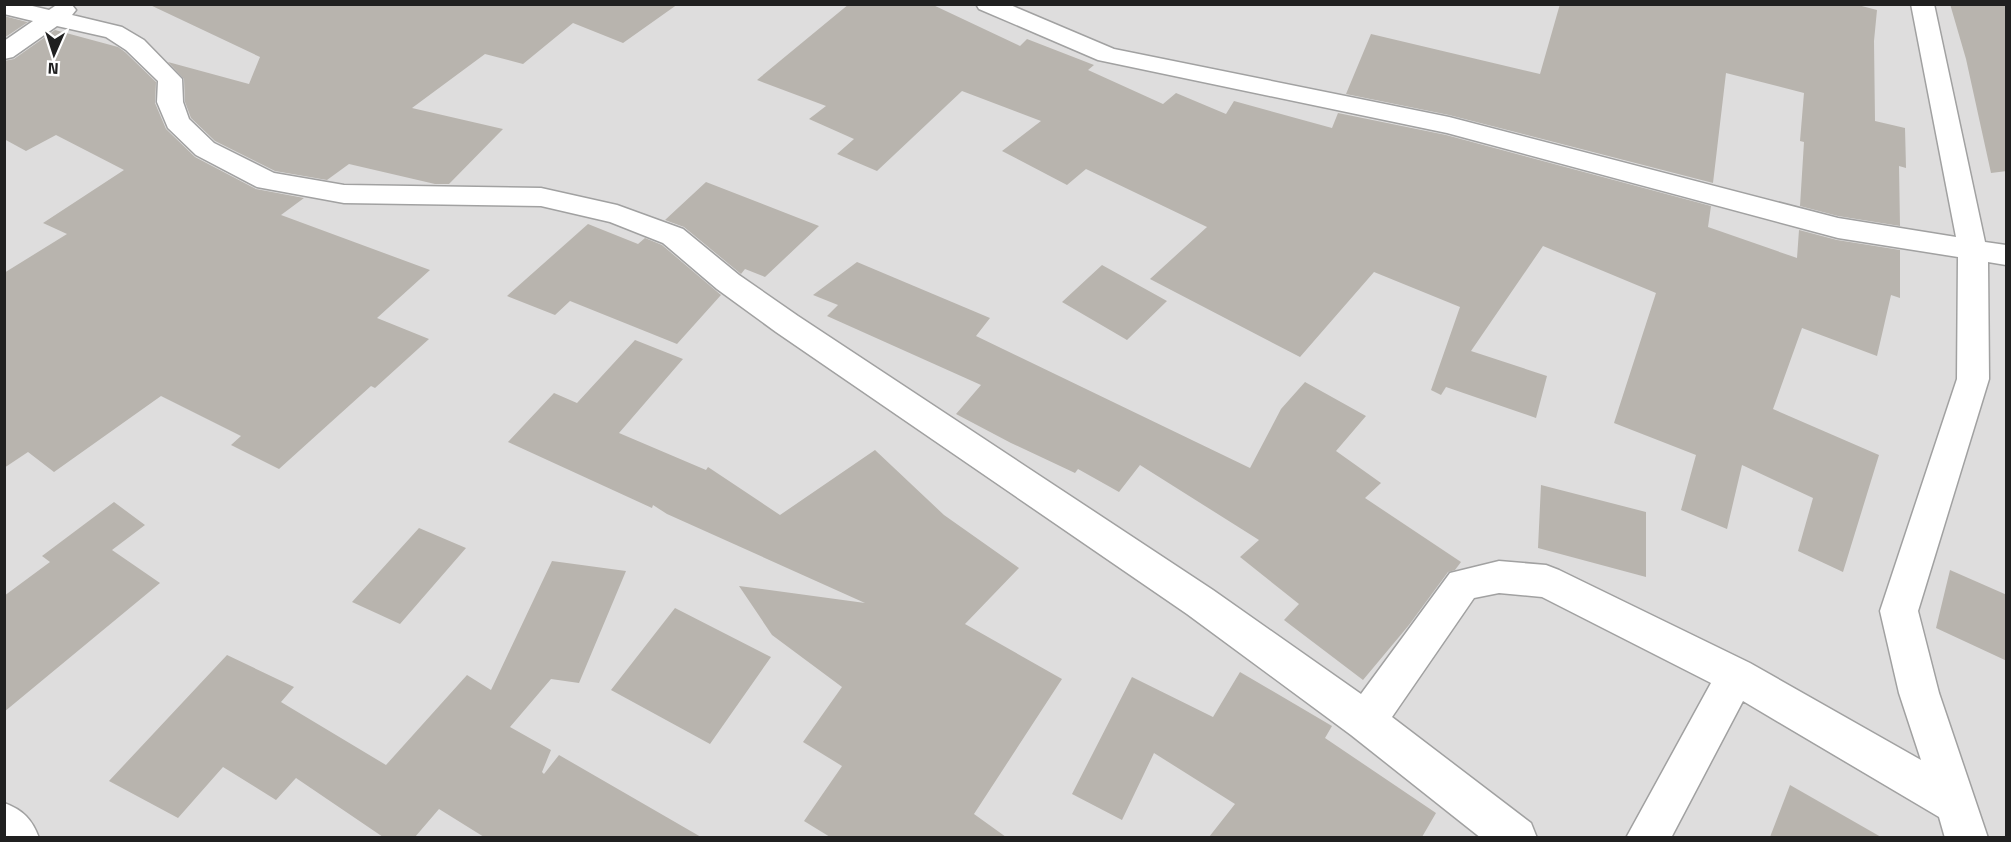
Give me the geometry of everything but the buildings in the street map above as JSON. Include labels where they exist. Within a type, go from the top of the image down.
[{"type":"street","points":[[987,4],[1107,55],[1449,125],[1838,228],[1990,253]]},
{"type":"street","points":[[1922,4],[1990,253],[1973,379],[1899,612],[1919,693],[1961,820]]},
{"type":"street","points":[[4,8],[63,11],[114,32],[135,45],[170,79],[170,102],[177,122],[205,149],[267,181],[344,194],[541,197],[617,214],[673,236],[728,282],[787,324],[1200,602],[1365,721],[1516,837]]},
{"type":"street","points":[[4,52],[63,11]]},
{"type":"street","points":[[1365,721],[1463,584],[1499,577],[1546,582],[1736,676],[1961,820]]},
{"type":"street","points":[[1647,837],[1736,676]]},
{"type":"street","points":[[4,824],[18,837]]},
{"type":"shaded area","points":[[5,5],[2006,5],[2006,837],[5,837]]}]
